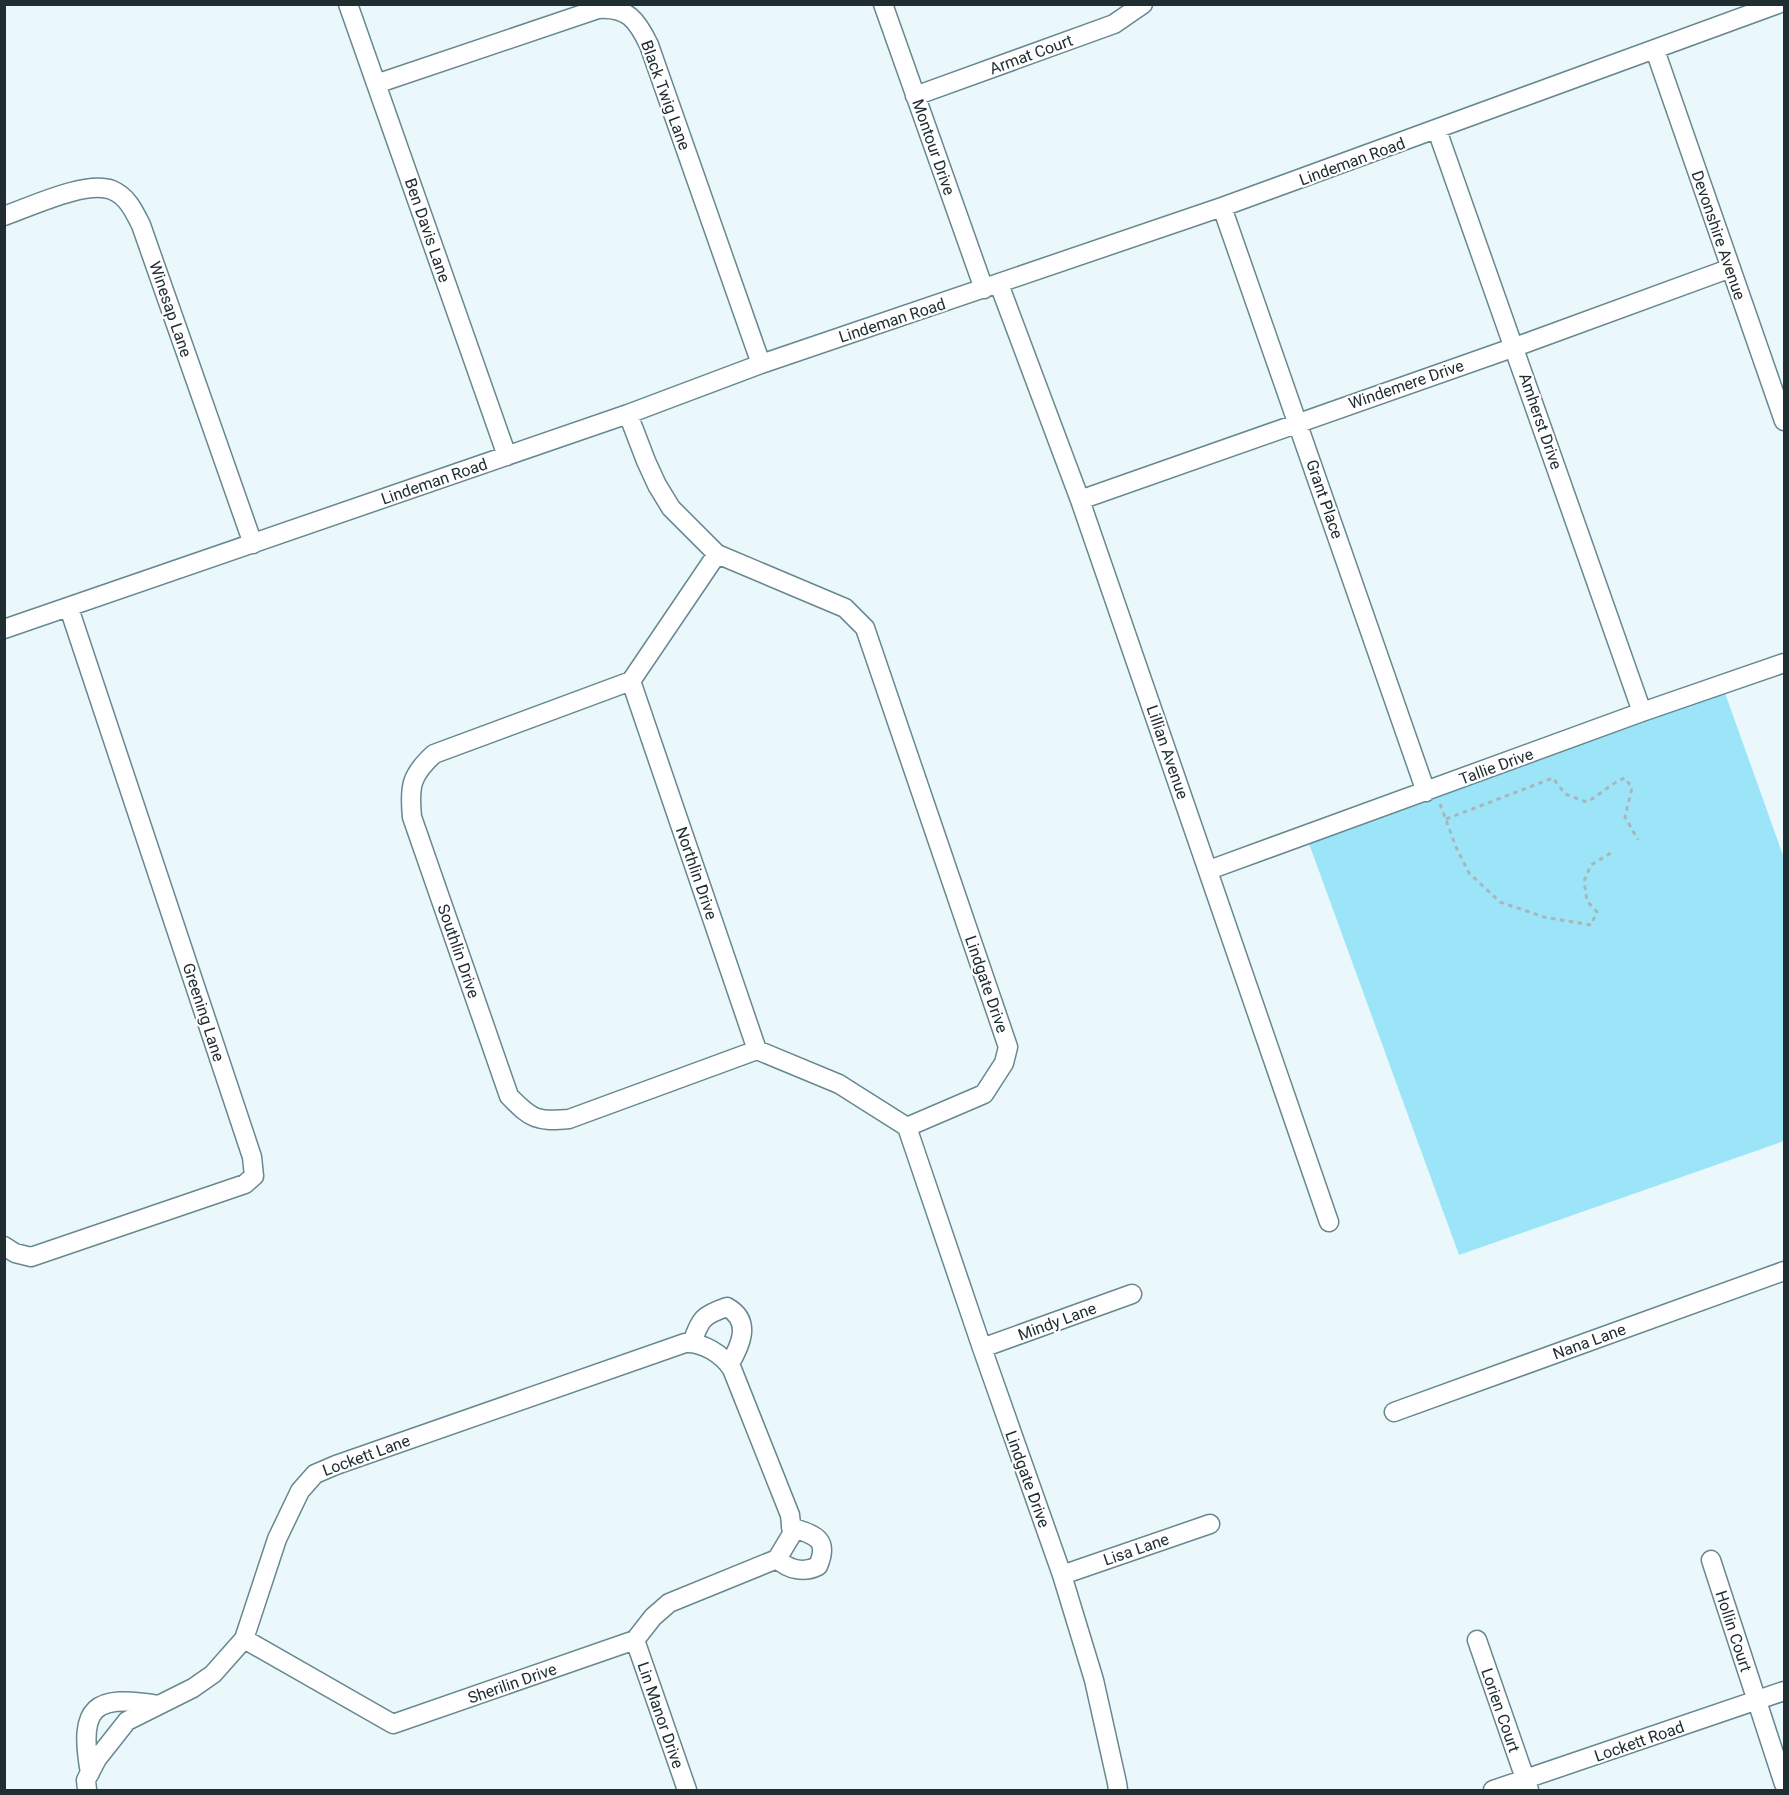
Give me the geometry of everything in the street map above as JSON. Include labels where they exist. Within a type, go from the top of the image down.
[{"type":"street","name":"Ben Davis Lane","points":[[348,4],[507,456]]},
{"type":"street","name":"Montour Drive","points":[[883,4],[915,96],[991,287]]},
{"type":"street","name":"Armat Court","points":[[915,96],[1114,24],[1143,4]]},
{"type":"street","name":"Lindeman Road","points":[[4,629],[628,414],[761,364],[1222,207],[1655,50],[1728,13],[1778,4]]},
{"type":"street","name":"Black Twig Lane","points":[[376,84],[598,9],[614,8],[628,14],[638,24],[649,45],[761,364]]},
{"type":"street","name":"Devonshire Avenue","points":[[1655,50],[1785,421]]},
{"type":"street","name":"Amherst Drive","points":[[1437,130],[1642,712]]},
{"type":"street","name":"Winesap Lane","points":[[4,216],[73,192],[101,187],[113,190],[133,208],[141,225],[253,544]]},
{"type":"street","name":"Grant Place","points":[[1222,207],[1430,790]]},
{"type":"street","name":"Windemere Drive","points":[[1080,500],[1515,347],[1731,268]]},
{"type":"street","name":"Lillian Avenue","points":[[991,287],[1080,500],[1329,1222]]},
{"type":"street","name":"Lindgate Drive","points":[[628,414],[657,485],[671,508],[717,554],[844,608],[865,628],[1008,1047],[1004,1063],[984,1094],[908,1127],[982,1348],[1062,1575],[1094,1680],[1118,1787]]},
{"type":"street","points":[[631,681],[717,554]]},
{"type":"street","name":"Greening Lane","points":[[10,1250],[31,1257],[245,1184],[254,1176],[252,1157],[69,608]]},
{"type":"street","name":"Tallie Drive","points":[[1209,870],[1642,712],[1785,663]]},
{"type":"street","name":"Southlin Drive","points":[[631,681],[434,754],[418,769],[410,796],[412,817],[509,1096],[526,1113],[546,1121],[569,1119],[757,1050]]},
{"type":"street","name":"Northlin Drive","points":[[631,681],[757,1050]]},
{"type":"street","points":[[757,1050],[839,1084],[908,1127]]},
{"type":"street","name":"Nana Lane","points":[[1394,1412],[1785,1271]]},
{"type":"street","name":"Mindy Lane","points":[[982,1348],[1132,1294]]},
{"type":"street","points":[[635,1640],[653,1617],[669,1603],[777,1559],[792,1534],[790,1515],[729,1365],[710,1349],[692,1343],[699,1323],[713,1311],[727,1307],[736,1312],[742,1324],[742,1337],[729,1365]]},
{"type":"street","name":"Lockett Lane","points":[[88,1782],[97,1759],[127,1720],[193,1688],[213,1674],[244,1639],[277,1539],[300,1491],[315,1474],[674,1347],[692,1343]]},
{"type":"street","name":"Lisa Lane","points":[[1062,1575],[1210,1524]]},
{"type":"street","points":[[777,1559],[785,1566],[808,1570],[818,1566],[823,1554],[822,1543],[815,1536],[791,1527]]},
{"type":"street","name":"Hollin Court","points":[[1711,1560],[1785,1784]]},
{"type":"street","name":"Sherilin Drive","points":[[244,1639],[393,1724],[635,1640]]},
{"type":"street","name":"Lin Manor Drive","points":[[635,1640],[687,1791]]},
{"type":"street","name":"Lorien Court","points":[[1477,1640],[1528,1785]]},
{"type":"street","name":"Lockett Road","points":[[1493,1791],[1528,1785],[1785,1691]]},
{"type":"street","name":"Lockett Lane","points":[[88,1782],[86,1740],[90,1716],[98,1706],[114,1701],[159,1705]]},
{"type":"path","points":[[1446,819],[1554,778],[1565,794],[1587,802],[1602,793],[1615,781],[1624,778],[1632,788],[1625,817],[1638,840]]},
{"type":"path","points":[[1430,790],[1446,819],[1469,873],[1500,902],[1544,917],[1592,925],[1597,912],[1587,901],[1584,881],[1591,865],[1614,851]]},
{"type":"shaded area","points":[[1725,693],[1784,858],[1784,1141],[1459,1255],[1308,841]]}]
